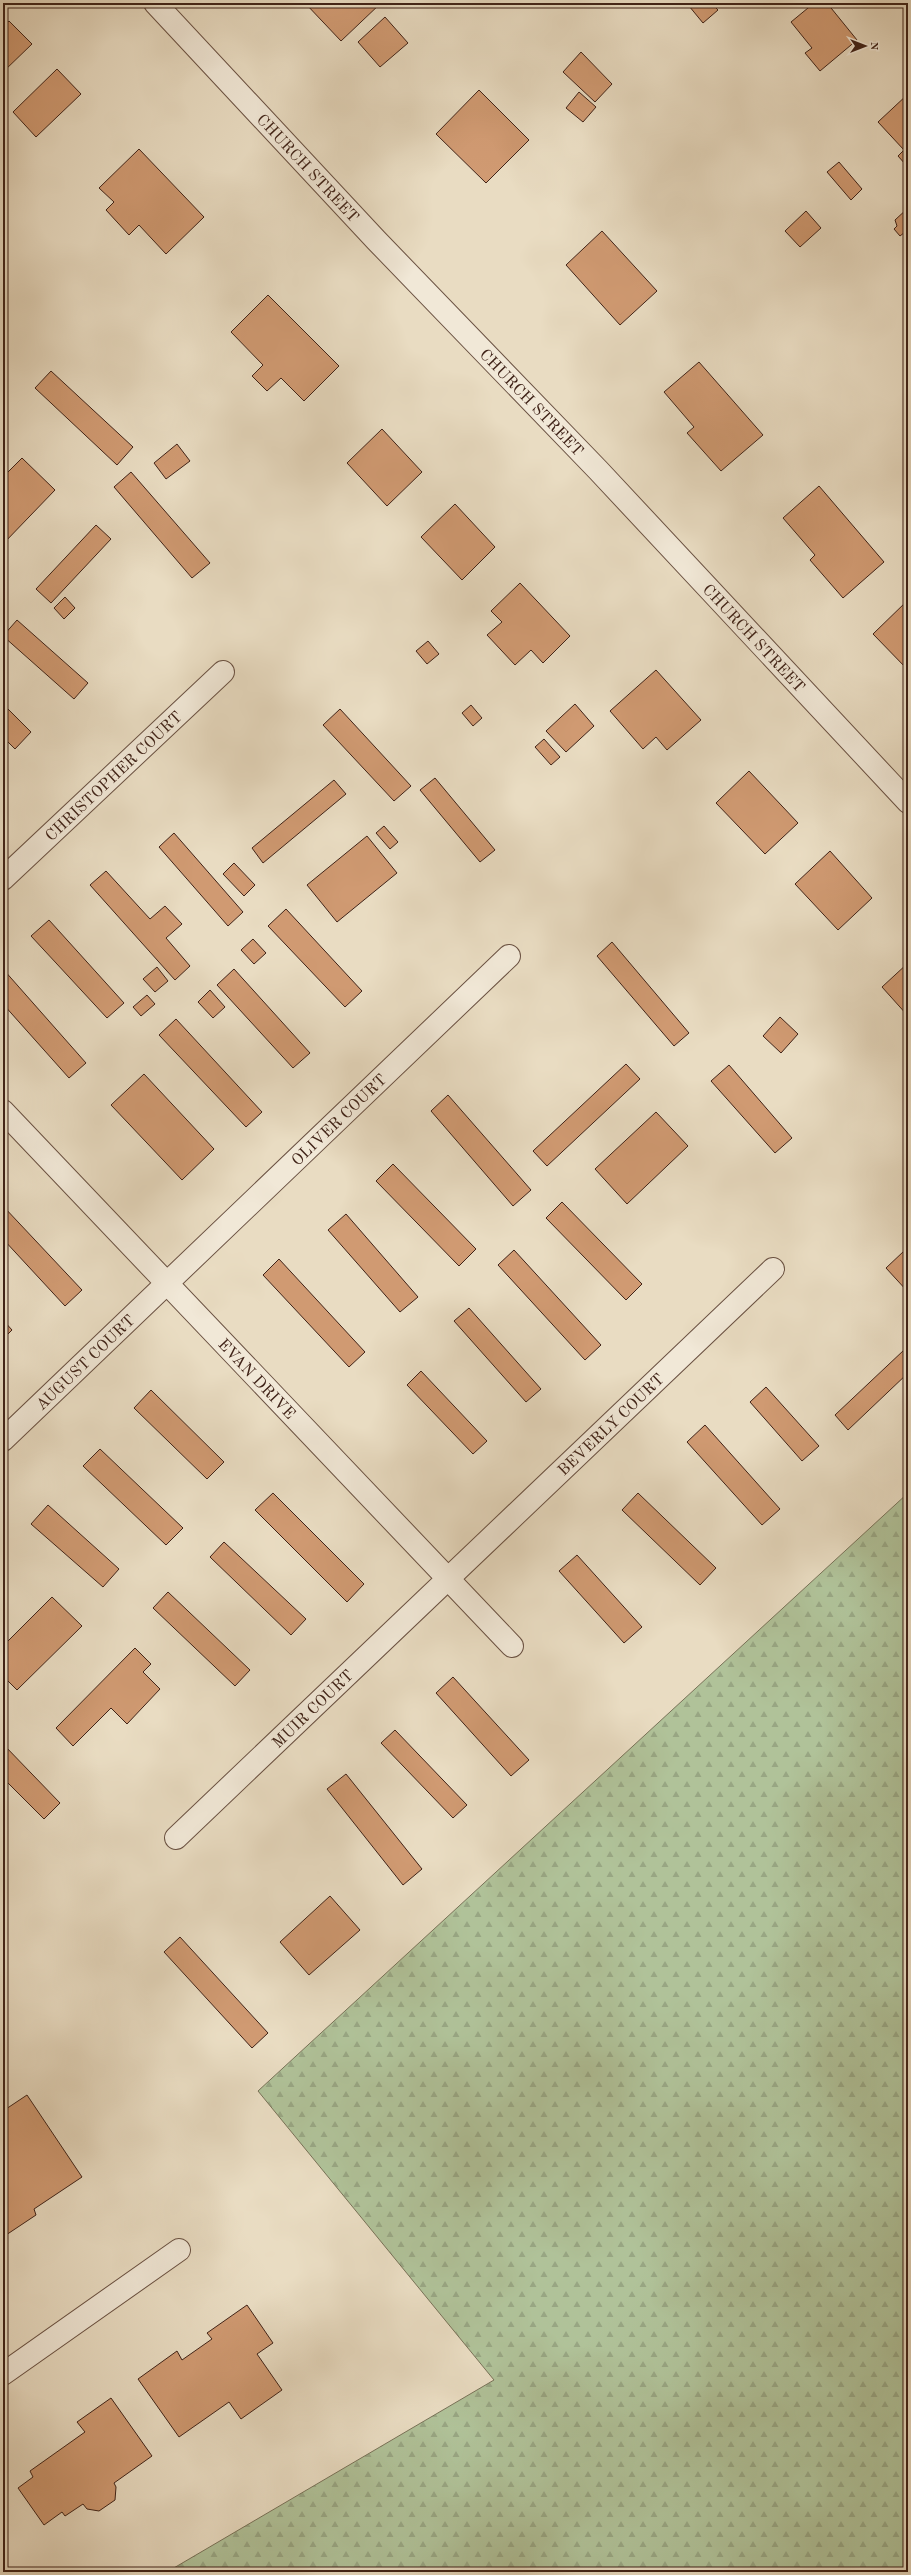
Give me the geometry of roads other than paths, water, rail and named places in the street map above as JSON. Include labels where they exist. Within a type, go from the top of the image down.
[{"type":"street","name":"CHURCH STREET","points":[[155,3],[371,234],[598,470],[908,802]]},
{"type":"street","name":"CHRISTOPHER COURT","points":[[3,880],[223,672]]},
{"type":"street","name":"OLIVER COURT","points":[[167,1284],[509,956]]},
{"type":"street","name":"EVAN DRIVE","points":[[3,1111],[512,1646]]},
{"type":"street","name":"BEVERLY COURT","points":[[448,1579],[773,1269]]},
{"type":"street","name":"AUGUST COURT","points":[[3,1440],[167,1284]]},
{"type":"street","name":"MUIR COURT","points":[[176,1838],[448,1579]]},
{"type":"street","points":[[3,2374],[179,2250]]}]
